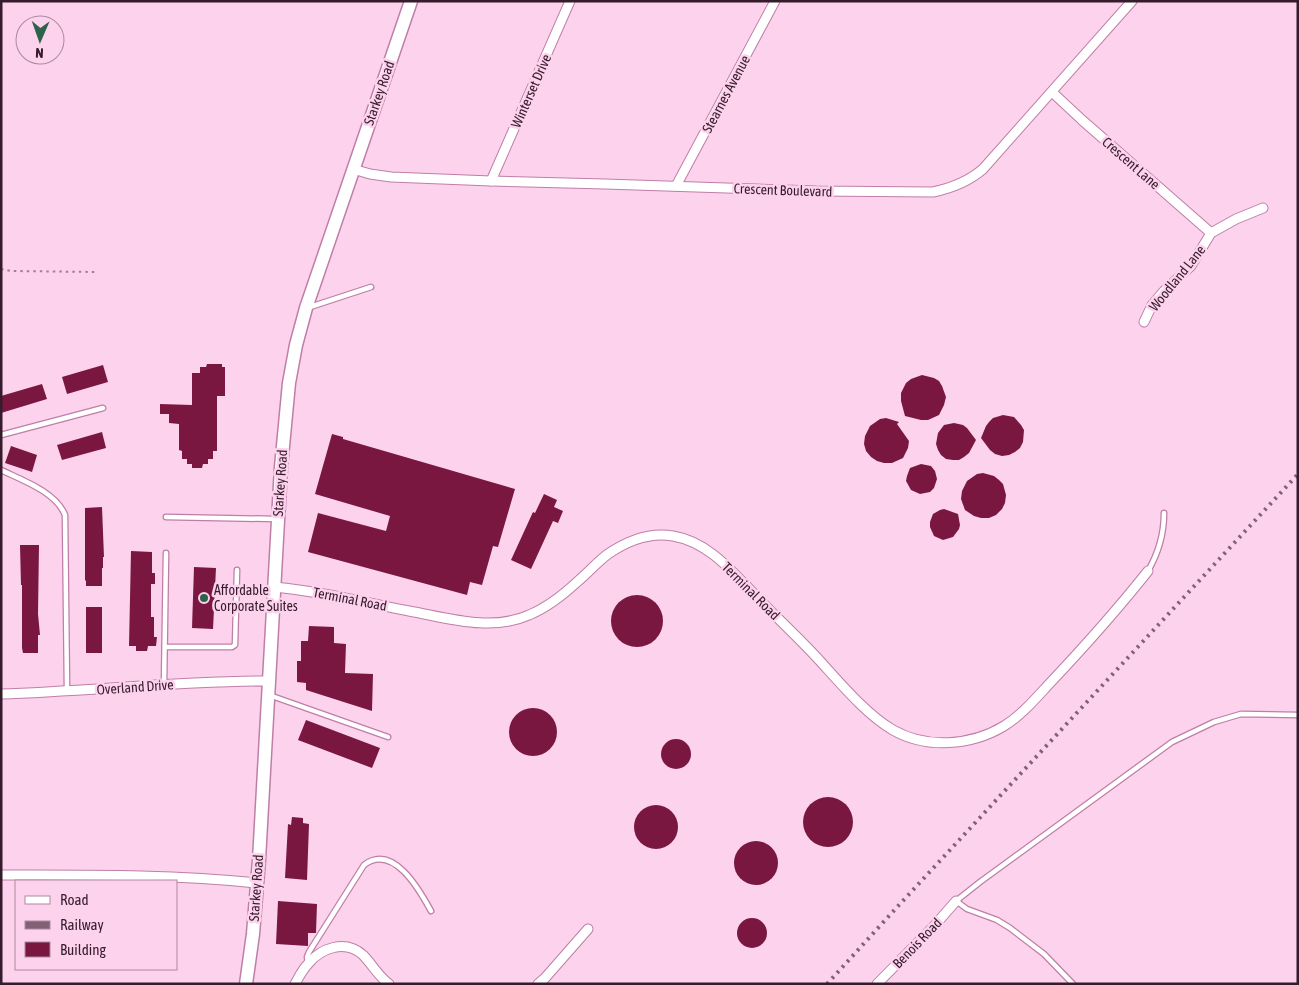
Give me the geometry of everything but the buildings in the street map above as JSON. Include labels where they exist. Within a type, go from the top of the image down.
[{"type":"main road","name":"Starkey Road","points":[[246,984],[253,934],[257,883],[281,467],[288,391],[296,345],[306,308],[411,1]]},
{"type":"street","name":"Winterset Drive","points":[[491,181],[570,1]]},
{"type":"street","name":"Stearnes Avenue","points":[[676,186],[775,1]]},
{"type":"street","name":"Crescent Boulevard","points":[[353,169],[391,177],[816,192],[933,192],[948,189],[963,184],[983,169],[1132,1]]},
{"type":"street","name":"Crescent Lane","points":[[1052,92],[1211,233]]},
{"type":"street","name":"Woodland Lane","points":[[1144,322],[1152,305],[1191,266],[1211,233],[1236,219],[1263,208]]},
{"type":"street","name":"Terminal Road","points":[[274,587],[303,590],[471,622],[499,622],[530,615],[553,601],[578,582],[608,554],[623,545],[642,537],[654,535],[684,538],[708,549],[735,574],[854,698],[882,723],[908,737],[924,742],[941,743],[961,742],[978,738],[994,731],[1018,716],[1071,662],[1148,572]]},
{"type":"street","name":"Overland Drive","points":[[1,694],[67,692],[227,681],[269,681]]},
{"type":"street","points":[[1,875],[132,876],[257,883]]},
{"type":"street","name":"Benois Road","points":[[877,984],[956,901]]},
{"type":"street","points":[[538,984],[588,929]]},
{"type":"street","points":[[295,984],[308,963],[316,956],[330,948],[340,946],[359,952],[376,972],[390,984]]},
{"type":"lane","points":[[306,308],[371,287]]},
{"type":"lane","points":[[1,435],[103,408]]},
{"type":"lane","points":[[1,470],[29,482],[44,492],[59,504],[65,516],[67,692]]},
{"type":"lane","points":[[1148,572],[1161,544],[1164,529],[1164,513]]},
{"type":"lane","points":[[166,517],[278,520]]},
{"type":"lane","points":[[164,685],[166,552]]},
{"type":"lane","points":[[165,647],[232,647],[236,645],[237,570]]},
{"type":"lane","points":[[268,694],[388,737]]},
{"type":"lane","points":[[1073,984],[1044,954],[1010,928],[997,920],[967,910],[956,901],[1172,742],[1214,722],[1241,714],[1298,714]]},
{"type":"lane","points":[[308,963],[309,952],[318,936],[364,865],[369,861],[384,859],[392,862],[413,882],[431,911]]},
{"type":"path","points":[[1,268],[11,271],[97,272]]},
{"type":"railway","points":[[827,984],[1298,474]]},
{"type":"place","name":"Affordable Corporate Suites","points":[[204,598]]}]
